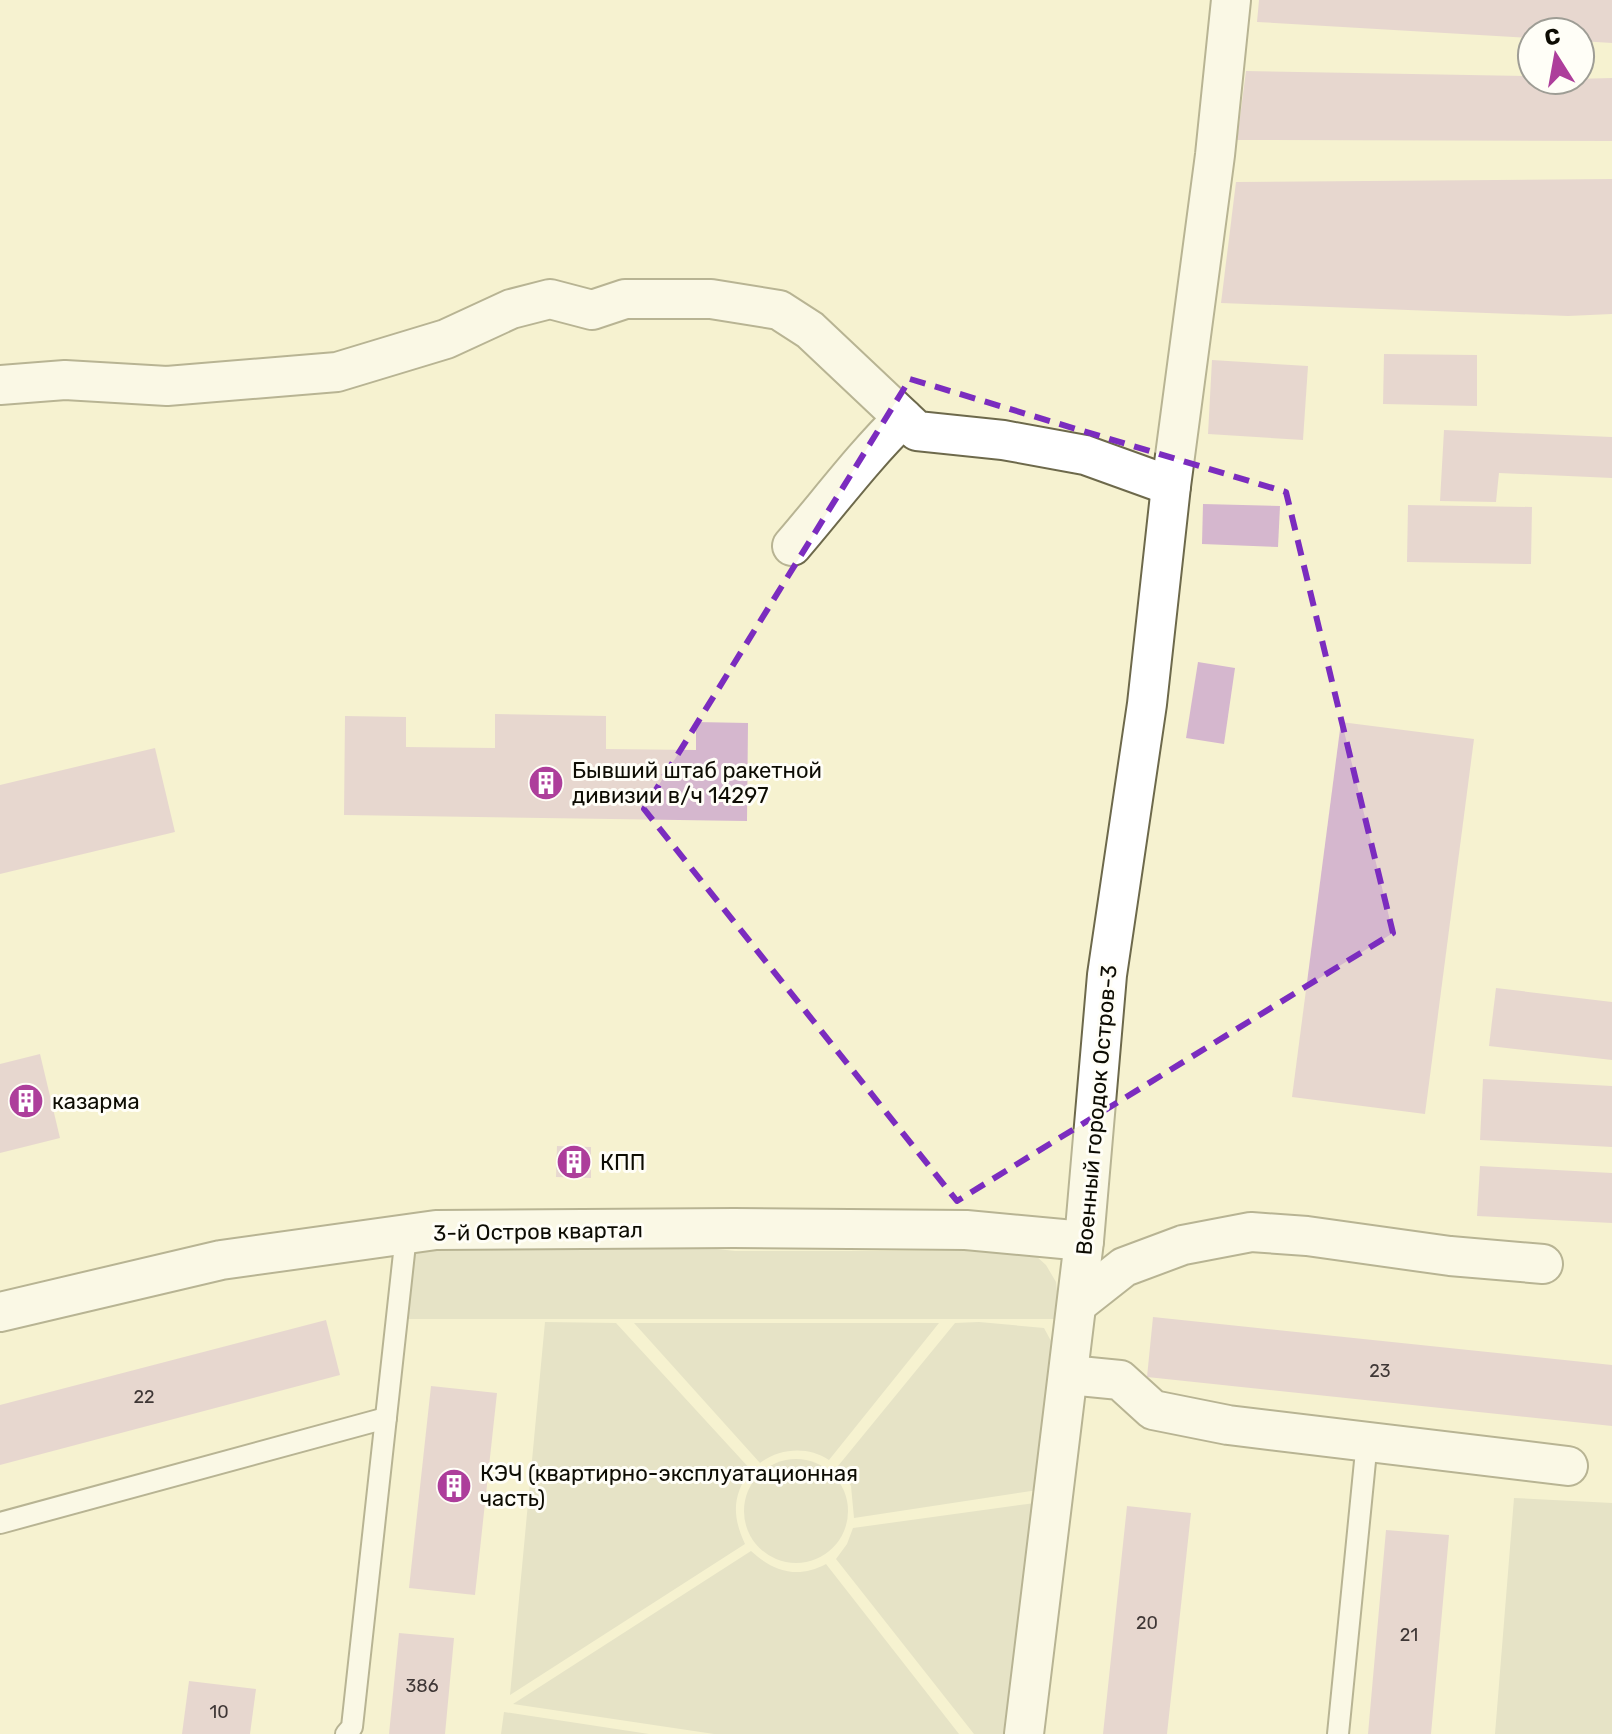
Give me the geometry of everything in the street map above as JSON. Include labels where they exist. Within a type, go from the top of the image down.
[{"type":"street","name":"Военный городок Остров-3","points":[[1024,1734],[1084,1241],[1107,975],[1147,704],[1171,486],[1215,155],[1231,0]]},
{"type":"street","points":[[0,385],[65,380],[167,386],[337,372],[446,339],[511,309],[550,299],[592,310],[625,299],[711,299],[779,310],[810,330],[917,431],[1003,440],[1085,455],[1171,486]]},
{"type":"street","points":[[792,546],[871,449],[903,418]]},
{"type":"street","name":"3-й Остров квартал","points":[[0,1312],[221,1260],[436,1230],[966,1230],[1084,1241]]},
{"type":"street","points":[[1077,1304],[1124,1267],[1183,1245],[1251,1232],[1543,1264]]},
{"type":"street","points":[[1069,1375],[1120,1380],[1153,1410],[1228,1425],[1568,1466]]},
{"type":"lane","points":[[346,1734],[352,1727],[406,1235]]},
{"type":"lane","points":[[0,1523],[386,1418]]},
{"type":"lane","points":[[1338,1734],[1367,1441]]},
{"type":"highlighted area","points":[[910,379],[1286,492],[1393,933],[957,1201],[644,809]]},
{"type":"shaded area","points":[[545,1230],[735,1251],[966,1251],[1036,1256],[1046,1265],[1056,1282],[1060,1319],[408,1319],[413,1254]]},
{"type":"shaded area","points":[[545,1322],[616,1323],[751,1470],[740,1488],[736,1506],[745,1544],[510,1695]]},
{"type":"shaded area","points":[[634,1323],[939,1323],[829,1460],[812,1452],[794,1451],[776,1454],[760,1463]]},
{"type":"shaded area","points":[[955,1323],[1044,1328],[1051,1341],[1038,1490],[854,1518],[851,1486],[838,1466]]},
{"type":"shaded area","points":[[796,1459],[816,1463],[833,1474],[844,1491],[848,1511],[844,1531],[833,1548],[816,1559],[796,1563],[776,1559],[759,1548],[748,1531],[744,1511],[748,1491],[759,1474],[776,1463]]},
{"type":"shaded area","points":[[1514,1498],[1612,1503],[1612,1734],[1495,1734]]},
{"type":"shaded area","points":[[1035,1503],[1003,1734],[974,1734],[836,1559],[847,1544],[853,1528]]},
{"type":"shaded area","points":[[751,1551],[768,1564],[787,1571],[806,1571],[826,1564],[959,1734],[714,1734],[513,1704]]},
{"type":"shaded area","points":[[504,1712],[649,1734],[501,1734]]},
{"type":"building","points":[[1259,0],[1612,0],[1612,43],[1596,42],[1596,16],[1516,16],[1516,37],[1257,22]]},
{"type":"building","points":[[1246,71],[1516,76],[1516,96],[1596,96],[1596,78],[1612,78],[1612,141],[1237,140]]},
{"type":"building","points":[[1612,179],[1612,314],[1568,316],[1221,303],[1236,182]]},
{"type":"building","points":[[1384,354],[1477,355],[1477,406],[1383,404]]},
{"type":"building","points":[[1212,360],[1308,366],[1303,440],[1208,434]]},
{"type":"building","points":[[1444,430],[1612,437],[1612,478],[1499,473],[1496,502],[1440,501]]},
{"type":"building","points":[[1203,504],[1280,506],[1278,547],[1202,544]]},
{"type":"building","points":[[1408,505],[1532,507],[1531,564],[1407,562]]},
{"type":"building","points":[[1198,662],[1235,668],[1224,744],[1186,738]]},
{"type":"building","name":"Бывший штаб ракетной дивизии в/ч 14297","points":[[495,714],[606,716],[606,749],[696,750],[696,722],[748,723],[747,821],[344,815],[345,716],[406,717],[406,747],[495,748]]},
{"type":"building","points":[[1341,722],[1474,739],[1425,1114],[1292,1097]]},
{"type":"building","points":[[155,748],[175,832],[0,874],[0,785]]},
{"type":"building","points":[[1496,988],[1612,1002],[1612,1060],[1489,1046]]},
{"type":"building","name":"казарма","points":[[40,1054],[60,1138],[0,1153],[0,1064]]},
{"type":"building","points":[[1483,1079],[1612,1086],[1612,1147],[1480,1140]]},
{"type":"building","name":"КПП","points":[[557,1146],[591,1147],[591,1178],[556,1177]]},
{"type":"building","points":[[1480,1166],[1612,1173],[1612,1223],[1477,1216]]},
{"type":"building","points":[[1153,1317],[1612,1365],[1612,1426],[1147,1377]]},
{"type":"building","points":[[326,1320],[340,1375],[0,1465],[0,1405]]},
{"type":"building","name":"КЭЧ (квартирно-эксплуатационная часть)","points":[[431,1386],[497,1393],[475,1595],[409,1588]]},
{"type":"building","points":[[1127,1506],[1191,1513],[1167,1734],[1103,1734]]},
{"type":"building","points":[[1386,1530],[1449,1535],[1431,1734],[1368,1734]]},
{"type":"building","points":[[399,1633],[454,1638],[445,1734],[389,1734]]},
{"type":"building","points":[[189,1681],[256,1689],[250,1734],[182,1734]]},
{"type":"place","name":"Бывший штаб ракетной дивизии в/ч 14297","points":[[546,783]]},
{"type":"place","name":"казарма","points":[[26,1101]]},
{"type":"place","name":"КПП","points":[[574,1162]]},
{"type":"place","name":"КЭЧ (квартирно-эксплуатационная часть)","points":[[454,1486]]}]
